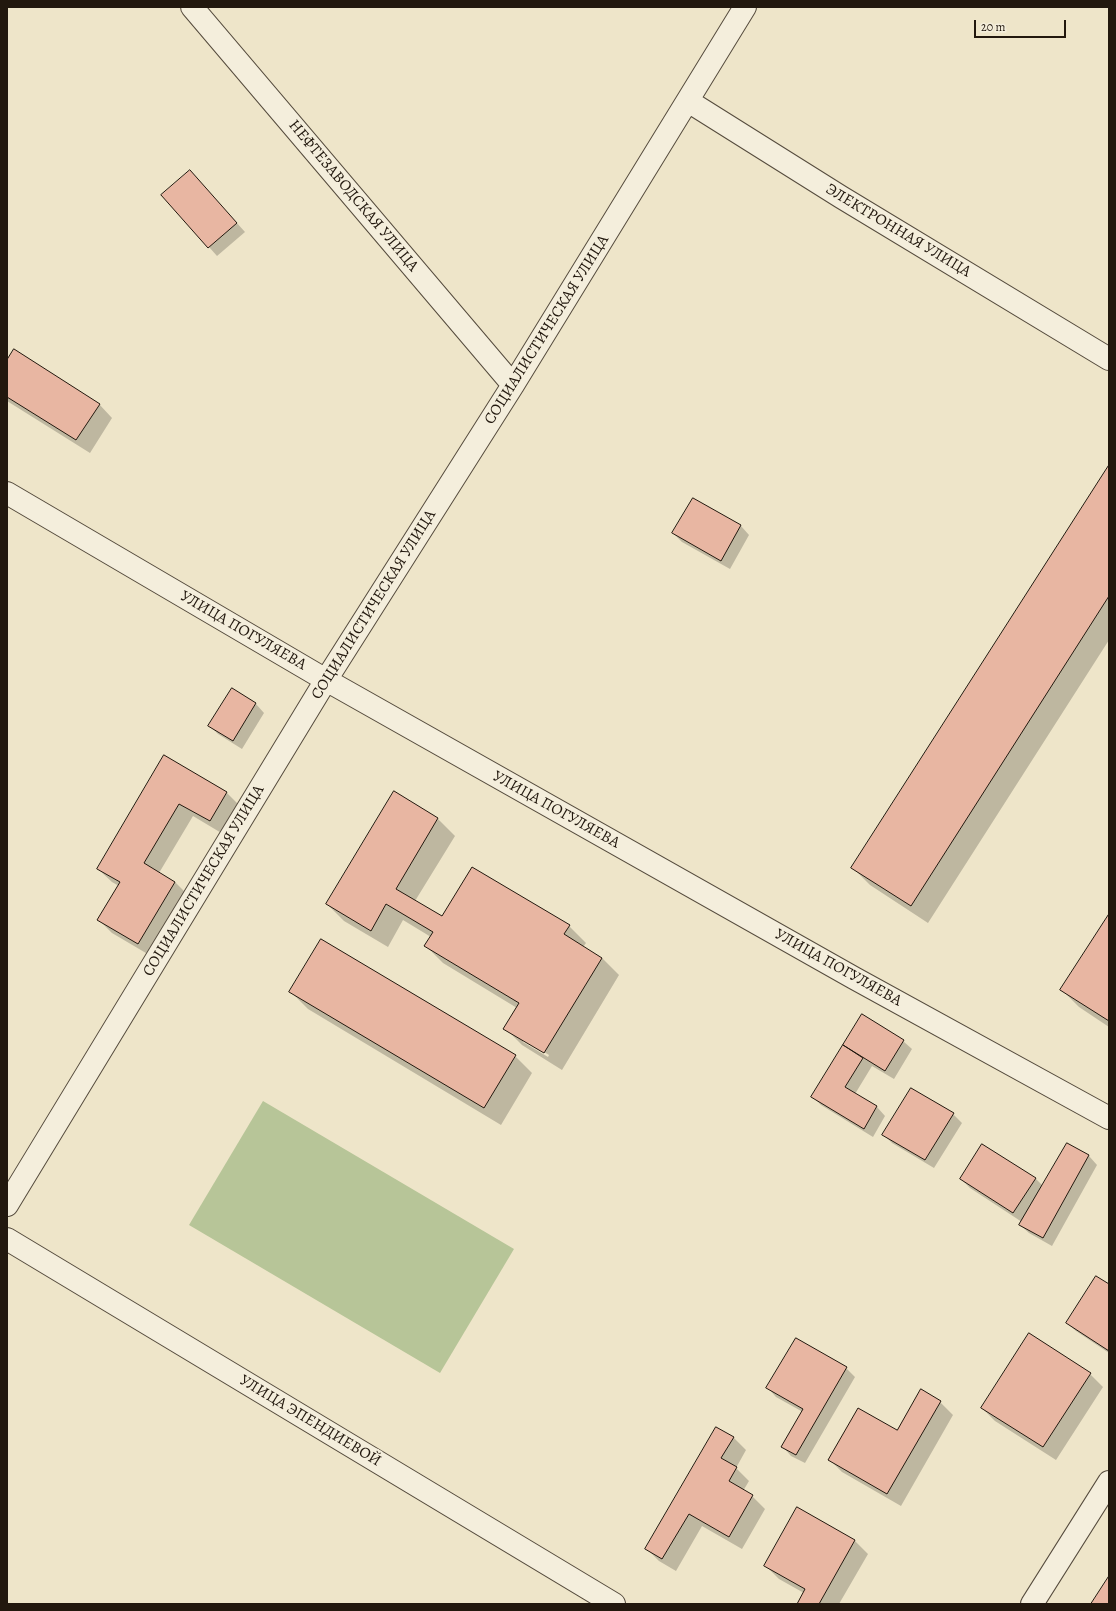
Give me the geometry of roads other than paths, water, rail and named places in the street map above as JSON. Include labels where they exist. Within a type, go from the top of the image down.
[{"type":"street","name":"НЕФТЕЗАВОДСКАЯ УЛИЦА","points":[[192,7],[513,385]]},
{"type":"street","name":"СОЦИАЛИСТИЧЕСКАЯ УЛИЦА","points":[[7,1205],[326,680],[513,385],[745,7]]},
{"type":"street","name":"ЭЛЕКТРОННАЯ УЛИЦА","points":[[688,101],[841,197],[1109,359]]},
{"type":"street","name":"УЛИЦА ПОГУЛЯЕВА","points":[[7,493],[326,680],[854,978],[1109,1118]]},
{"type":"street","name":"УЛИЦА ЭПЕНДИЕВОЙ","points":[[7,1239],[614,1604]]},
{"type":"street","points":[[1032,1604],[1109,1482]]}]
